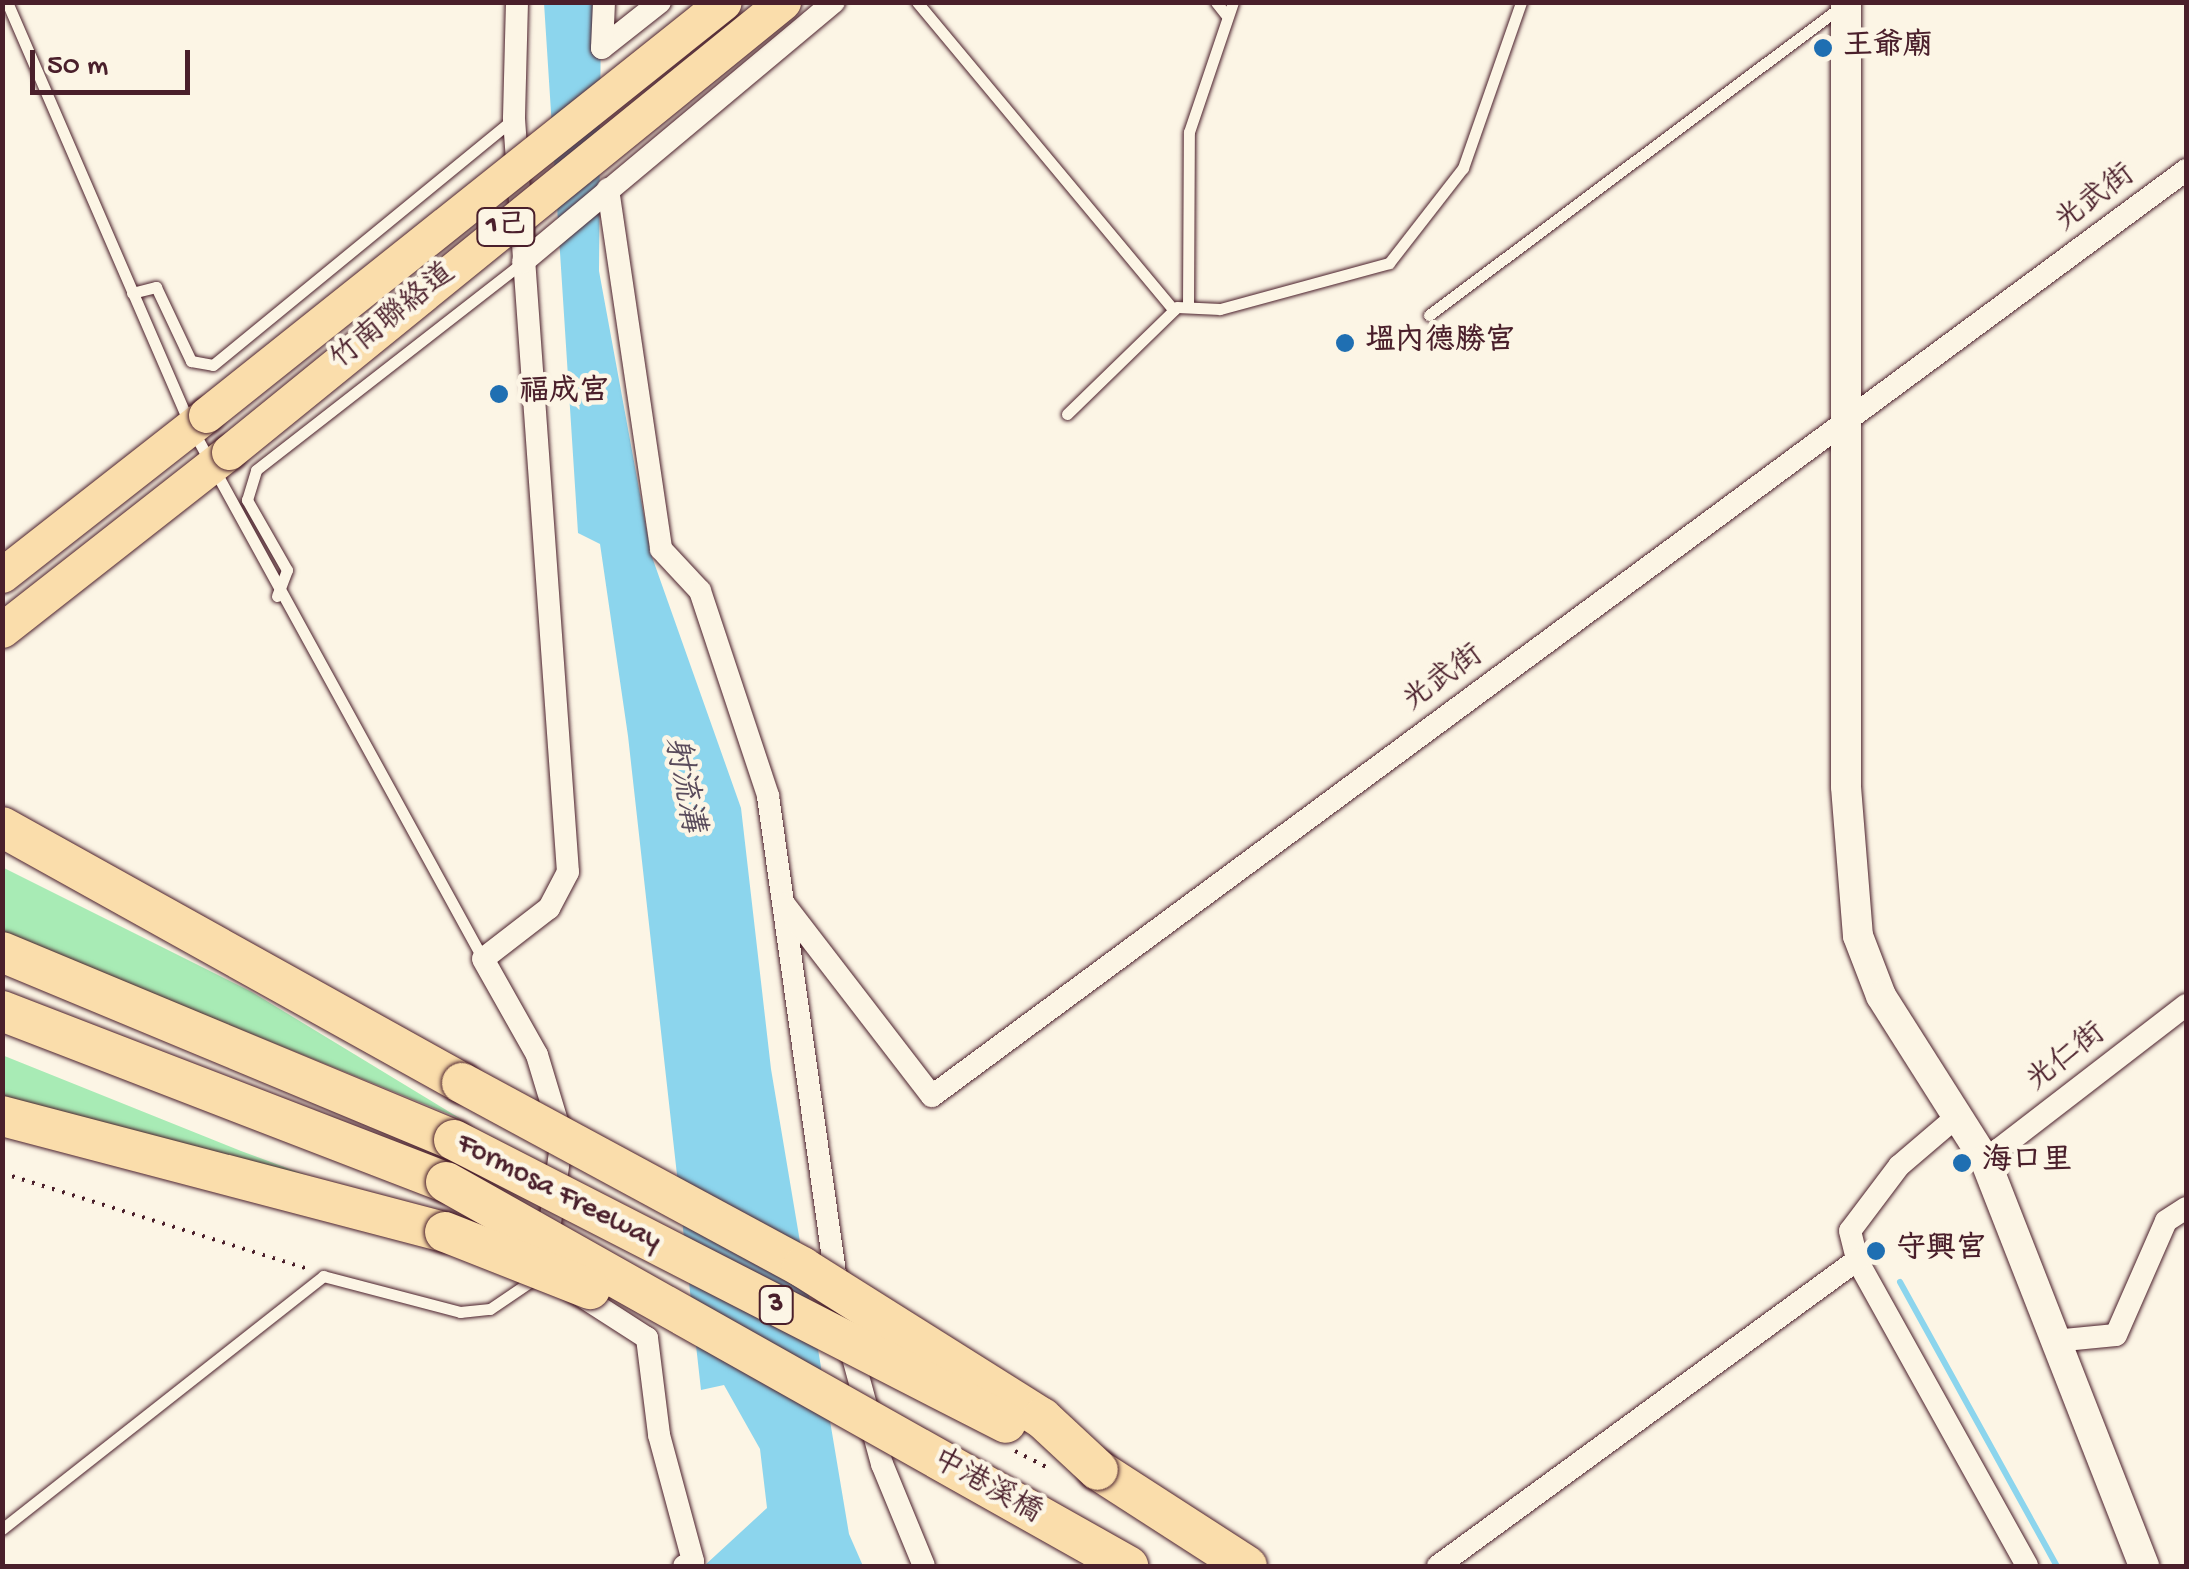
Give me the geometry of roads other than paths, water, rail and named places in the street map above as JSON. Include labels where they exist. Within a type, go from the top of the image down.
[{"type":"highway","points":[[2,816],[197,939],[802,1267],[1042,1418],[1081,1473]]},
{"type":"highway","points":[[2,827],[51,847]]},
{"type":"highway","name":"Formosa Freeway","points":[[2,952],[454,1140],[1081,1473]]},
{"type":"highway","name":"Formosa Freeway","points":[[2,1011],[446,1182],[844,1410]]},
{"type":"highway","points":[[2,1116],[445,1232],[644,1312],[844,1410]]},
{"type":"highway","name":"中港溪橋","points":[[844,1410],[1128,1566]]},
{"type":"highway","name":"3","points":[[1081,1473],[1247,1566]]},
{"type":"main road","name":"竹南聯絡道","points":[[2,575],[724,2]]},
{"type":"main road","name":"竹南聯絡道","points":[[2,630],[220,459],[783,2]]},
{"type":"street","points":[[518,2],[514,119],[568,872],[549,908],[483,959],[538,1054],[562,1138],[544,1271],[646,1338],[659,1435],[693,1562],[684,1566]]},
{"type":"street","points":[[604,2],[602,48],[660,2]]},
{"type":"street","points":[[523,262],[834,2]]},
{"type":"street","points":[[1846,3],[1846,787],[1858,936],[1954,1119],[1985,1160],[2144,1566]]},
{"type":"street","name":"光武街","points":[[784,904],[932,1096],[2186,170]]},
{"type":"street","points":[[608,189],[661,549],[700,591],[768,796],[825,1236],[882,1464],[924,1566]]},
{"type":"street","name":"光仁街","points":[[1985,1160],[2186,1005]]},
{"type":"street","points":[[1954,1119],[1899,1166],[1850,1231],[1857,1260],[2027,1566]]},
{"type":"street","points":[[2054,1341],[2116,1335],[2166,1220],[2186,1208]]},
{"type":"street","points":[[1438,1566],[1857,1260]]},
{"type":"lane","points":[[7,2],[132,293],[220,459],[276,596],[483,959]]},
{"type":"lane","points":[[917,2],[1174,310]]},
{"type":"lane","points":[[1216,2],[1227,16]]},
{"type":"lane","points":[[1188,305],[1189,132],[1233,2]]},
{"type":"lane","points":[[1067,414],[1174,310],[1188,305],[1220,309],[1389,263],[1463,168],[1520,2]]},
{"type":"lane","points":[[1428,315],[1846,3]]},
{"type":"lane","points":[[132,293],[156,287],[192,361],[213,365],[514,119]]},
{"type":"lane","points":[[276,596],[287,570],[247,500],[256,470],[523,262]]},
{"type":"lane","points":[[2,1529],[324,1276],[460,1312],[490,1309],[544,1271]]},
{"type":"water","name":"射流溝","points":[[544,3],[601,3],[599,271],[651,554],[741,808],[771,1069],[849,1534],[863,1566],[704,1566],[767,1508],[760,1449],[724,1385],[701,1390],[628,736],[600,544],[578,533]]},
{"type":"waterway","points":[[1900,1282],[2057,1566]]},
{"type":"place","name":"王爺廟","points":[[1823,48]]},
{"type":"place","name":"塭內德勝宮","points":[[1345,343]]},
{"type":"place","name":"福成宮","points":[[499,394]]},
{"type":"place","name":"海口里","points":[[1962,1163]]},
{"type":"place","name":"守興宮","points":[[1876,1251]]}]
